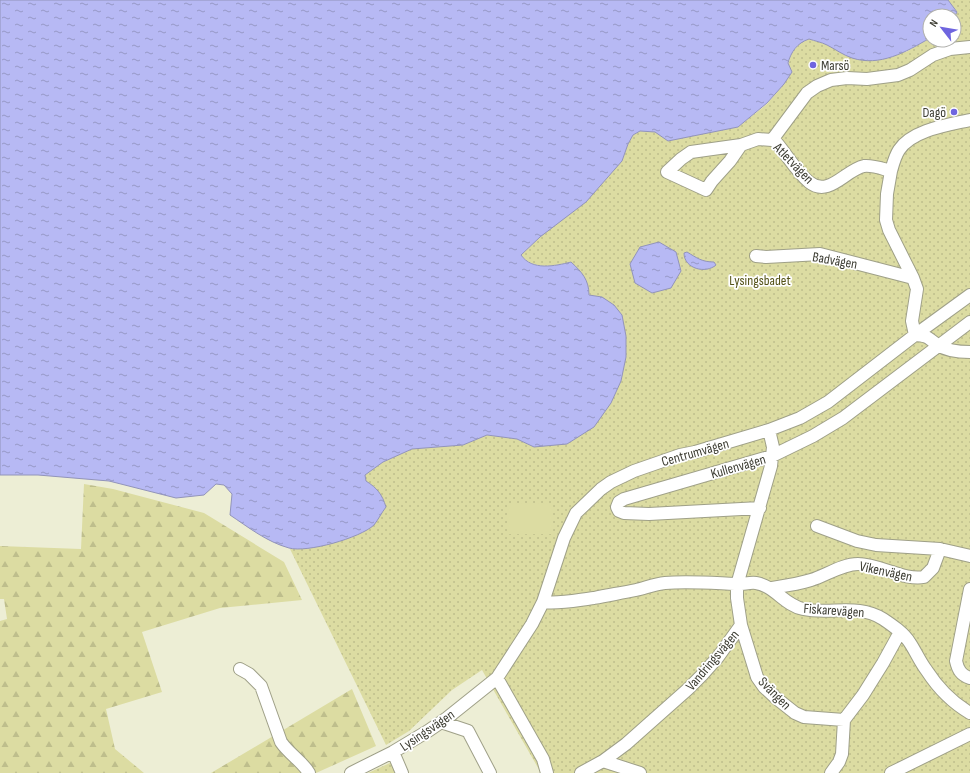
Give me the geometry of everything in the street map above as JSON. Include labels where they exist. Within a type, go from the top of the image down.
[{"type":"street","name":"Atletvägen","points":[[891,171],[872,166],[865,166],[856,168],[833,184],[826,187],[815,186],[806,179],[776,142],[772,140],[807,93],[817,86],[831,80],[898,75],[910,70],[933,55],[950,49],[970,47]]},
{"type":"street","points":[[970,120],[934,129],[914,137],[904,143],[898,150],[891,171],[887,194],[886,220],[889,230],[917,289],[912,320],[915,335],[926,336],[938,345],[950,350],[970,352]]},
{"type":"street","points":[[741,145],[706,190],[668,172],[681,159],[691,152],[741,145],[758,139],[772,140]]},
{"type":"street","name":"Badvägen","points":[[756,256],[766,257],[820,254],[913,278]]},
{"type":"street","name":"Centrumvägen","points":[[497,678],[532,624],[543,602],[570,524],[576,513],[600,489],[623,476],[680,455],[769,430],[800,418],[828,402],[970,295]]},
{"type":"street","name":"Kullenvägen","points":[[760,508],[716,512],[649,514],[624,513],[619,511],[617,508],[619,502],[624,498],[772,456],[813,436],[842,418],[970,322]]},
{"type":"street","name":"Vandringsvägen","points":[[581,773],[603,761],[626,744],[702,676],[741,625],[737,598],[737,585],[771,466],[773,447],[769,430]]},
{"type":"street","name":"Vikenvägen","points":[[817,526],[857,541],[876,545],[940,549],[970,556]]},
{"type":"street","name":"Vikenvägen","points":[[771,588],[811,580],[855,564],[877,567],[913,577],[924,577],[933,568],[937,561],[940,549]]},
{"type":"street","name":"Fiskarevägen","points":[[543,602],[564,603],[631,591],[665,583],[699,582],[737,585],[754,583],[771,588],[780,598],[797,607],[815,610],[849,610],[869,612],[883,619],[909,641],[927,672],[936,684],[946,695],[968,712]]},
{"type":"street","points":[[970,589],[956,661],[961,674],[970,678]]},
{"type":"street","name":"Svängen","points":[[741,625],[757,677],[764,687],[795,713],[804,717],[844,720]]},
{"type":"street","points":[[831,773],[840,762],[842,754],[844,720],[864,695],[900,632]]},
{"type":"street","points":[[240,669],[249,674],[261,686],[281,742],[310,773]]},
{"type":"street","points":[[497,678],[543,759],[547,773]]},
{"type":"street","name":"Lysingsvägen","points":[[351,773],[393,752],[441,722],[497,678]]},
{"type":"street","points":[[891,773],[966,736],[969,723],[968,712]]},
{"type":"street","points":[[441,722],[468,731],[490,773]]},
{"type":"street","points":[[393,752],[402,773]]},
{"type":"street","points":[[603,761],[640,773]]},
{"type":"green space","name":"Lysingsbadet","points":[[948,0],[970,0],[970,773],[541,773],[482,670],[452,690],[409,731],[386,745],[290,549],[305,548],[375,487],[366,481],[365,475],[383,462],[412,449],[463,445],[487,435],[517,439],[534,447],[611,403],[621,381],[626,357],[571,262],[544,266],[531,263],[521,255],[622,161],[633,135],[640,131],[655,132],[738,127],[767,104],[784,84],[791,54],[801,42],[809,39],[825,44],[906,52],[922,43],[922,48],[962,48],[962,8],[954,8]]},
{"type":"green space","points":[[84,484],[113,489],[204,513],[284,562],[302,600],[220,608],[142,632],[162,692],[106,709],[115,749],[144,773],[0,773],[0,621],[7,619],[4,599],[0,599],[0,546],[81,549]]},
{"type":"green space","points":[[507,503],[552,504],[552,534],[507,534]]},
{"type":"green space","points":[[352,689],[376,746],[316,773],[211,773]]},
{"type":"green space","points":[[392,762],[397,773],[368,773]]},
{"type":"water","points":[[0,0],[948,0],[954,8],[922,8],[922,42],[892,57],[873,61],[862,60],[852,58],[822,43],[809,39],[801,43],[795,48],[791,55],[788,63],[792,72],[784,84],[767,103],[738,127],[668,141],[655,132],[640,131],[633,135],[622,161],[586,202],[540,237],[521,255],[531,263],[544,266],[571,262],[584,277],[588,285],[589,295],[602,297],[614,305],[622,315],[626,336],[626,357],[621,381],[611,403],[594,427],[567,444],[534,447],[517,439],[487,435],[463,445],[412,449],[383,462],[365,475],[366,481],[379,492],[386,507],[374,525],[357,535],[346,539],[320,546],[297,549],[289,548],[273,542],[258,534],[230,515],[232,494],[224,485],[216,484],[204,495],[176,498],[109,481],[38,475],[0,475]]},
{"type":"water","points":[[659,242],[676,252],[681,271],[671,288],[652,293],[635,283],[630,264],[640,247]]},
{"type":"water","points":[[687,252],[697,258],[714,262],[716,265],[707,269],[691,266],[685,258],[684,253]]},
{"type":"place","name":"Marsö","points":[[813,65]]},
{"type":"place","name":"Dagö","points":[[954,112]]}]
